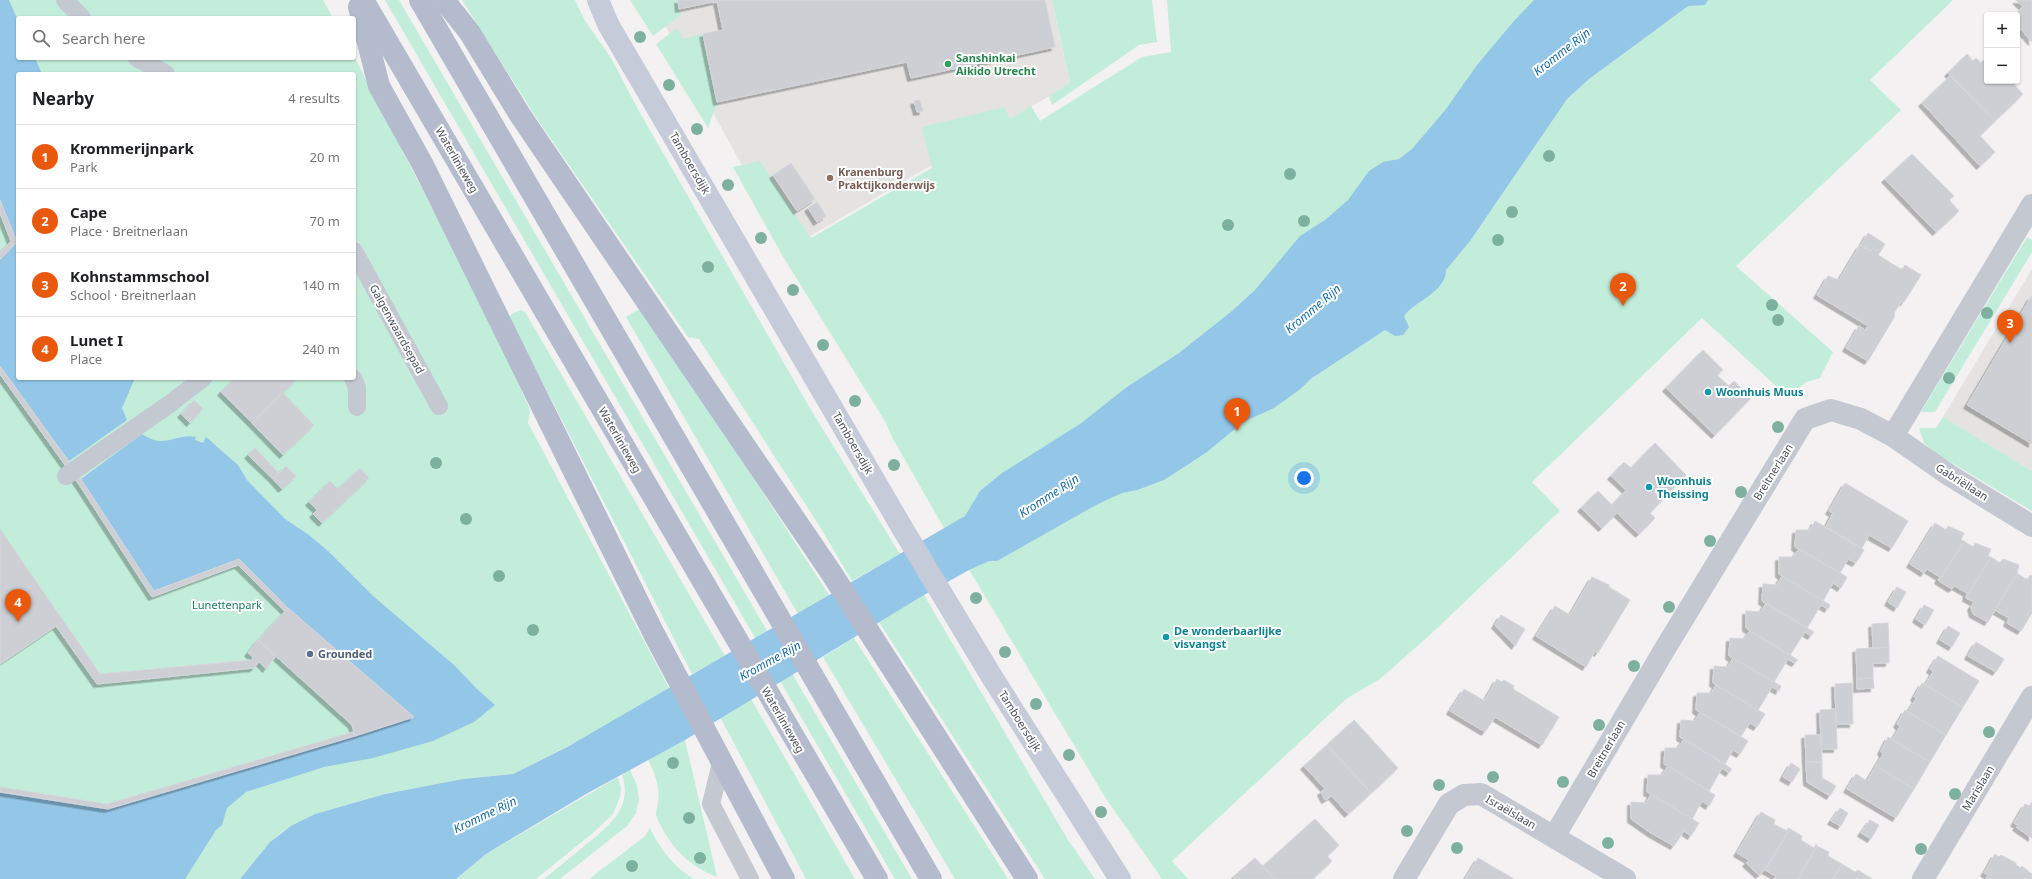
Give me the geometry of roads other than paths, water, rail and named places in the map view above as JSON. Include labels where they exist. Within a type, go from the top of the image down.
[{"type":"main road","points":[[357,0],[379,86],[423,165],[654,634],[784,879]]},
{"type":"main road","name":"Waterlinieweg","points":[[364,0],[732,633],[877,879]]},
{"type":"main road","points":[[420,0],[930,879]]},
{"type":"main road","points":[[444,0],[470,33],[520,115],[832,574],[1027,879]]},
{"type":"street","name":"Tamboersdijk","points":[[598,0],[608,24],[904,531],[992,677],[1120,879]]},
{"type":"street","points":[[1893,436],[2032,205]]},
{"type":"street","name":"Breitnerlaan","points":[[1554,837],[1666,647],[1806,419],[1831,410],[1861,419],[1893,436]]},
{"type":"street","name":"Gabriëllaan","points":[[1893,436],[1949,475],[2032,526]]},
{"type":"street","name":"Marislaan","points":[[1923,879],[2032,697]]},
{"type":"street","name":"Israëlslaan","points":[[1404,879],[1449,804],[1464,795],[1481,794],[1625,879]]},
{"type":"lane","points":[[65,0],[80,16]]},
{"type":"lane","points":[[142,60],[162,72]]},
{"type":"lane","name":"Galgenwaardsepad","points":[[356,255],[440,406]]},
{"type":"lane","points":[[66,476],[200,380]]},
{"type":"lane","points":[[354,380],[357,388],[357,408]]},
{"type":"lane","points":[[719,755],[711,804],[750,879]]},
{"type":"water","points":[[0,0],[9,0],[16,16],[16,60],[36,60],[41,72],[16,72],[16,240],[0,200]]},
{"type":"water","name":"Kromme Rijn","points":[[1534,0],[1708,0],[1705,5],[1688,6],[1589,79],[1567,99],[1470,241],[1446,270],[1445,278],[1441,284],[1436,290],[1404,316],[1409,327],[1403,335],[1395,336],[1385,330],[1312,378],[1299,390],[1274,408],[1243,422],[1207,452],[1164,480],[1137,490],[1122,493],[1096,505],[997,561],[989,561],[969,570],[924,595],[685,740],[586,794],[486,854],[456,879],[240,879],[270,842],[291,826],[315,814],[385,794],[463,779],[513,774],[569,746],[965,516],[980,491],[1002,473],[1080,424],[1127,387],[1179,353],[1232,311],[1255,290],[1300,236],[1325,220],[1348,200],[1369,171],[1383,162],[1399,159],[1412,149],[1446,109],[1477,65]]},
{"type":"water","points":[[16,243],[16,380],[134,380],[122,408],[127,420],[69,461],[0,366],[0,260]]},
{"type":"water","points":[[142,434],[157,441],[189,436],[196,437],[195,440],[203,443],[206,437],[238,465],[247,480],[285,519],[309,535],[328,551],[373,596],[454,665],[495,705],[474,722],[433,741],[373,758],[324,767],[246,792],[227,808],[222,825],[216,830],[185,879],[0,879],[0,792],[108,809],[355,736],[414,717],[288,608],[239,559],[154,591],[81,479]]},
{"type":"place","name":"Sanshinkai Aikido Utrecht","points":[[948,64]]},
{"type":"place","name":"Kranenburg Praktijkonderwijs","points":[[830,178]]},
{"type":"place","name":"Cape","points":[[1623,306]]},
{"type":"place","name":"Kohnstammschool","points":[[2010,343]]},
{"type":"place","name":"Woonhuis Muus","points":[[1708,392]]},
{"type":"place","name":"Krommerijnpark","points":[[1237,431]]},
{"type":"place","name":"Woonhuis Theissing","points":[[1649,487]]},
{"type":"place","name":"Lunet I","points":[[18,622]]},
{"type":"place","name":"De wonderbaarlijke visvangst","points":[[1166,637]]},
{"type":"place","name":"Grounded","points":[[310,654]]},
{"type":"park label","name":"Lunettenpark","points":[[227,605]]}]
